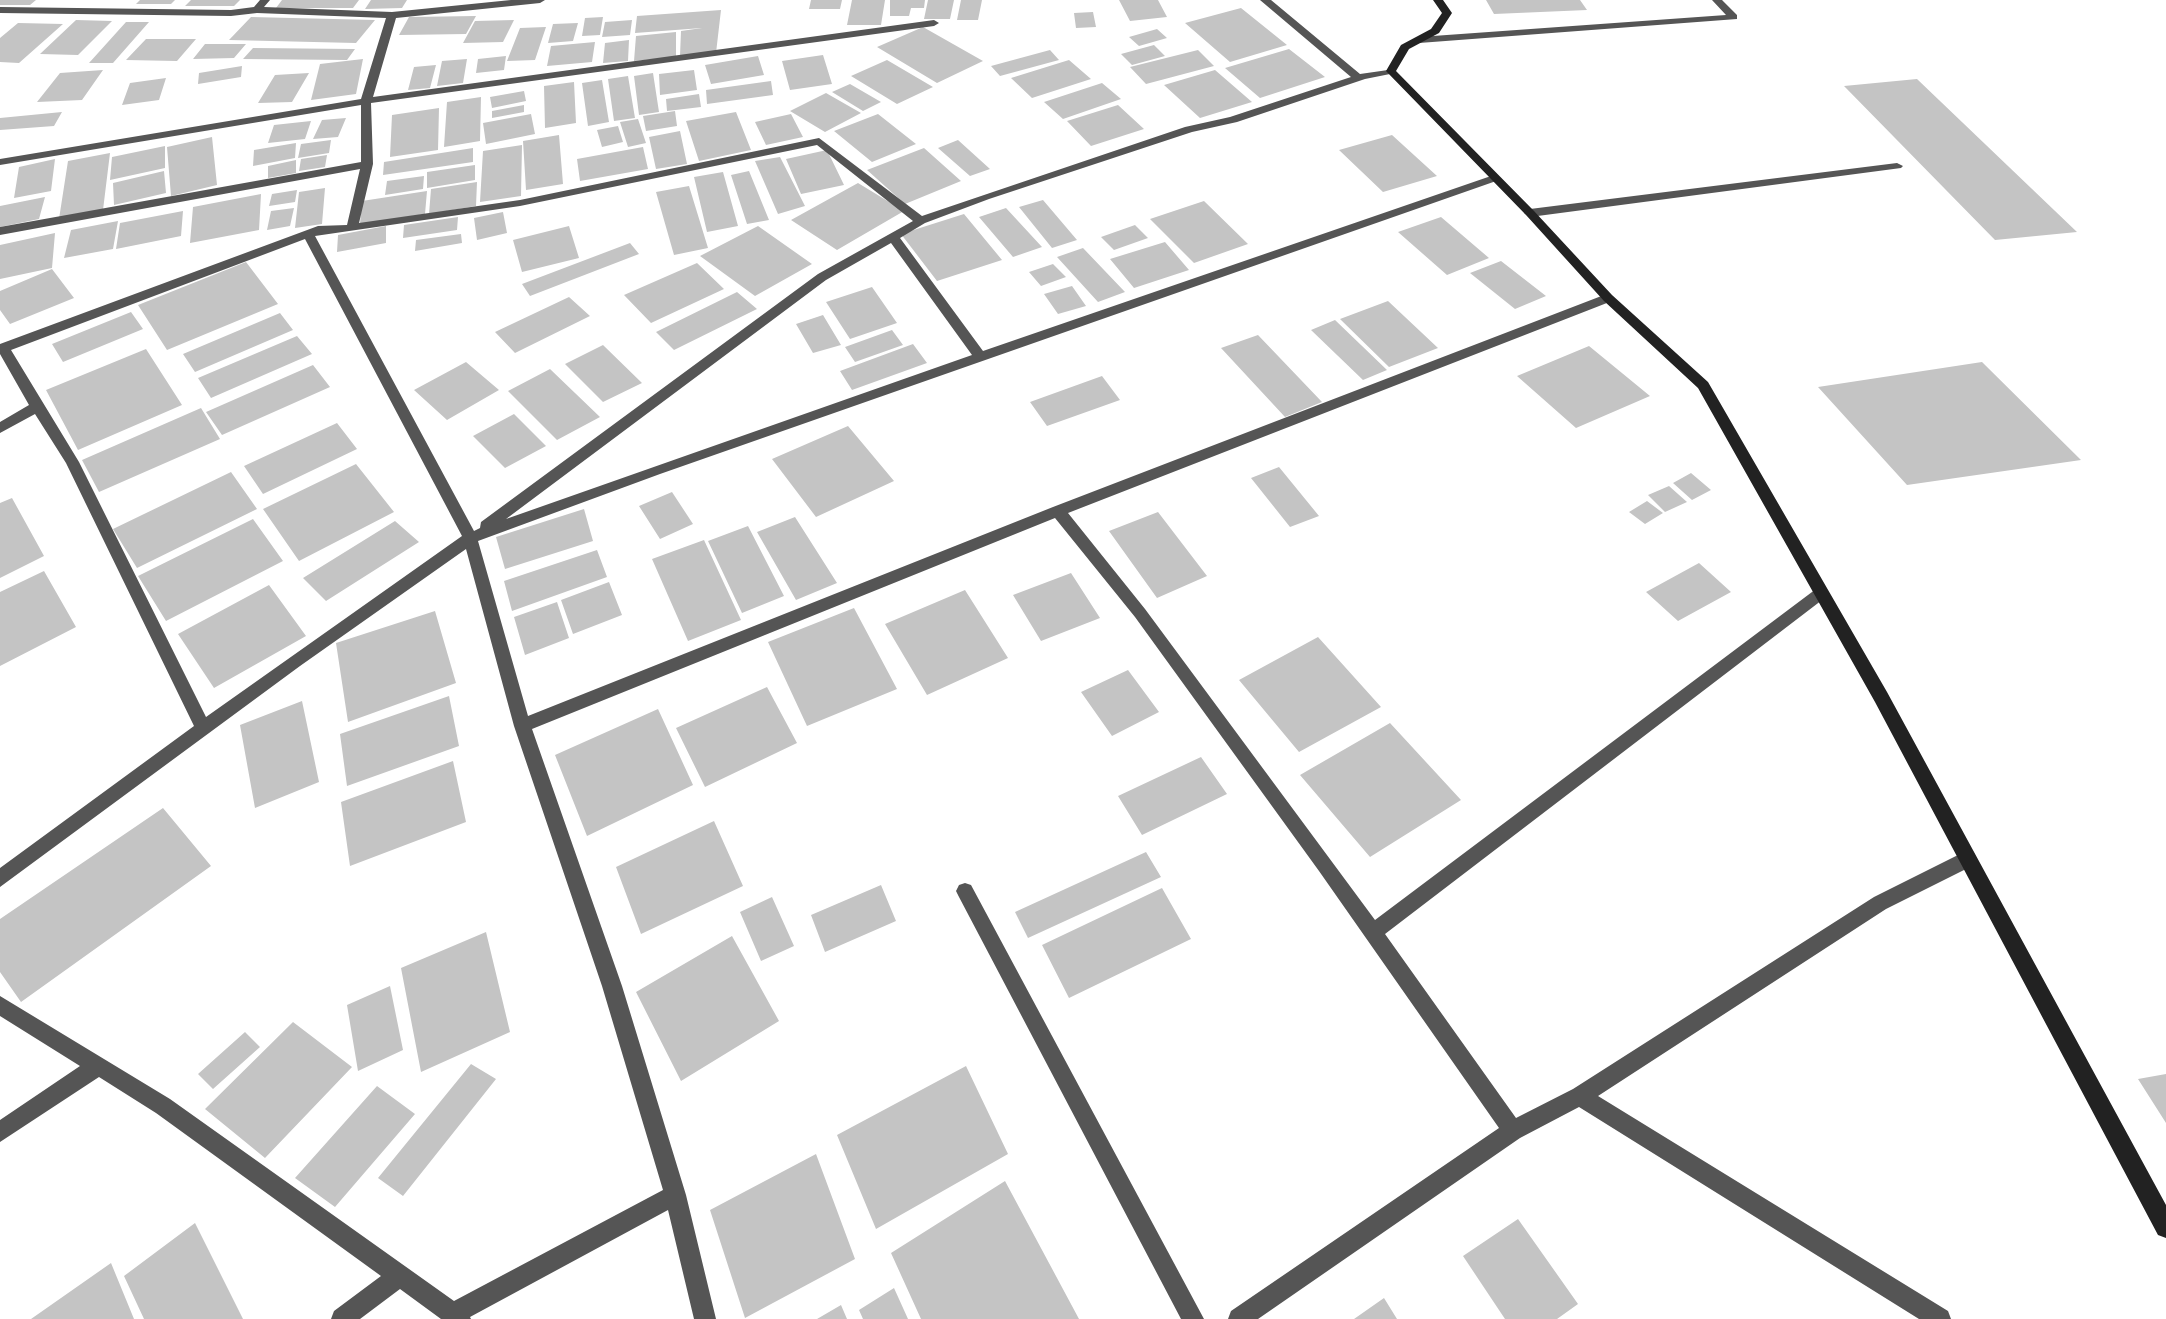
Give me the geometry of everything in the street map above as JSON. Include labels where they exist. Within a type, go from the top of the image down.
[{"type":"street","points":[[257,10],[265,0]]},
{"type":"street","points":[[0,10],[231,13],[257,10],[392,15],[540,0]]},
{"type":"street","points":[[1265,0],[1358,77]]},
{"type":"street","points":[[0,879],[203,728],[470,538],[822,277],[921,221],[985,197],[1189,129],[1233,120],[1358,77],[1391,71],[1405,47],[1435,31],[1447,13],[1438,0]]},
{"type":"street","points":[[1419,40],[1734,17],[1717,0]]},
{"type":"street","points":[[352,228],[367,164],[366,101],[392,15]]},
{"type":"street","points":[[0,162],[366,101],[934,23]]},
{"type":"street","points":[[1391,71],[1608,298],[1703,385],[1968,859],[2166,1227]]},
{"type":"street","points":[[203,728],[72,462],[1,348],[322,229],[352,228],[520,203],[819,141],[921,221]]},
{"type":"street","points":[[0,231],[367,164]]},
{"type":"street","points":[[1530,213],[1897,166]]},
{"type":"street","points":[[470,538],[1495,178]]},
{"type":"street","points":[[308,234],[470,538],[522,726],[612,986],[675,1195],[705,1319]]},
{"type":"street","points":[[892,236],[980,357]]},
{"type":"street","points":[[522,726],[1058,511],[1608,298]]},
{"type":"street","points":[[0,428],[37,407]]},
{"type":"street","points":[[1058,511],[1140,613],[1513,1131]]},
{"type":"street","points":[[1372,933],[1821,593]]},
{"type":"street","points":[[1239,1319],[1513,1131],[1580,1096],[1880,903],[1968,859]]},
{"type":"street","points":[[965,891],[1193,1319]]},
{"type":"street","points":[[0,1005],[163,1106],[456,1317],[675,1195]]},
{"type":"street","points":[[0,1132],[98,1066]]},
{"type":"street","points":[[1580,1096],[1940,1319]]},
{"type":"street","points":[[342,1319],[399,1276]]},
{"type":"building","points":[[0,0],[36,0],[30,5],[0,5]]},
{"type":"building","points":[[140,0],[175,0],[171,4],[136,4]]},
{"type":"building","points":[[191,0],[240,0],[234,6],[185,6]]},
{"type":"building","points":[[282,0],[359,0],[353,8],[276,8]]},
{"type":"building","points":[[371,0],[407,0],[402,8],[365,9]]},
{"type":"building","points":[[811,0],[842,0],[840,9],[809,9]]},
{"type":"building","points":[[852,0],[885,0],[881,25],[847,25]]},
{"type":"building","points":[[890,0],[925,0],[924,8],[911,8],[909,16],[890,16]]},
{"type":"building","points":[[928,0],[954,0],[950,19],[924,19]]},
{"type":"building","points":[[961,0],[982,0],[978,20],[957,20]]},
{"type":"building","points":[[1119,0],[1158,0],[1167,17],[1130,21]]},
{"type":"building","points":[[1486,0],[1580,0],[1587,10],[1494,14]]},
{"type":"building","points":[[1241,8],[1287,45],[1230,62],[1185,23]]},
{"type":"building","points":[[721,10],[716,53],[680,56],[681,31],[702,28],[635,33],[637,16]]},
{"type":"building","points":[[1093,12],[1096,27],[1076,28],[1074,13]]},
{"type":"building","points":[[476,16],[466,34],[399,35],[409,17]]},
{"type":"building","points":[[251,17],[375,20],[356,43],[229,40]]},
{"type":"building","points":[[603,17],[600,35],[582,36],[585,18]]},
{"type":"building","points":[[76,20],[112,21],[78,55],[40,54]]},
{"type":"building","points":[[514,20],[503,42],[463,43],[475,21]]},
{"type":"building","points":[[632,20],[630,35],[602,37],[605,22]]},
{"type":"building","points":[[126,22],[149,22],[113,63],[89,63]]},
{"type":"building","points":[[18,23],[63,24],[19,63],[0,62],[0,38]]},
{"type":"building","points":[[578,23],[573,41],[548,43],[553,24]]},
{"type":"building","points":[[546,27],[535,60],[507,61],[520,28]]},
{"type":"building","points":[[923,27],[983,61],[937,83],[877,47]]},
{"type":"building","points":[[1157,29],[1167,38],[1139,46],[1129,37]]},
{"type":"building","points":[[676,32],[676,57],[634,61],[636,36]]},
{"type":"building","points":[[146,39],[196,39],[177,61],[126,60]]},
{"type":"building","points":[[629,40],[628,61],[603,63],[605,43]]},
{"type":"building","points":[[595,42],[592,62],[547,66],[551,46]]},
{"type":"building","points":[[205,44],[246,44],[234,58],[193,59]]},
{"type":"building","points":[[1154,45],[1165,56],[1132,65],[1121,54]]},
{"type":"building","points":[[253,48],[355,49],[347,60],[243,59]]},
{"type":"building","points":[[1289,49],[1325,77],[1260,98],[1225,68]]},
{"type":"building","points":[[1050,50],[1059,60],[1000,76],[991,66]]},
{"type":"building","points":[[1198,50],[1214,66],[1146,84],[1130,67]]},
{"type":"building","points":[[823,55],[832,84],[790,90],[782,61]]},
{"type":"building","points":[[506,56],[504,70],[476,73],[478,59]]},
{"type":"building","points":[[758,56],[764,75],[711,84],[705,65]]},
{"type":"building","points":[[363,59],[356,94],[311,100],[320,64]]},
{"type":"building","points":[[467,59],[463,83],[437,86],[442,61]]},
{"type":"building","points":[[887,60],[933,87],[897,104],[851,76]]},
{"type":"building","points":[[1069,60],[1091,79],[1032,98],[1011,78]]},
{"type":"building","points":[[436,65],[430,88],[408,90],[414,67]]},
{"type":"building","points":[[242,66],[241,77],[198,84],[199,73]]},
{"type":"building","points":[[103,70],[82,100],[37,102],[60,73]]},
{"type":"building","points":[[694,70],[697,90],[660,95],[659,74]]},
{"type":"building","points":[[1215,70],[1252,102],[1200,118],[1164,85]]},
{"type":"building","points":[[309,73],[292,102],[258,103],[275,75]]},
{"type":"building","points":[[653,73],[659,112],[639,115],[634,76]]},
{"type":"building","points":[[628,76],[635,118],[614,121],[608,79]]},
{"type":"building","points":[[166,78],[159,100],[122,105],[130,83]]},
{"type":"building","points":[[1917,79],[2077,232],[1995,240],[1844,86]]},
{"type":"building","points":[[602,80],[609,122],[588,126],[582,83]]},
{"type":"building","points":[[771,81],[773,95],[707,104],[706,90]]},
{"type":"building","points":[[574,82],[576,123],[545,128],[544,86]]},
{"type":"building","points":[[1102,83],[1121,99],[1063,119],[1044,102]]},
{"type":"building","points":[[850,84],[881,102],[863,111],[832,92]]},
{"type":"building","points":[[524,91],[526,101],[492,108],[490,97]]},
{"type":"building","points":[[826,93],[861,113],[825,132],[790,111]]},
{"type":"building","points":[[699,94],[701,107],[667,111],[666,99]]},
{"type":"building","points":[[481,97],[480,141],[444,147],[447,102]]},
{"type":"building","points":[[524,105],[524,112],[492,118],[492,111]]},
{"type":"building","points":[[1118,105],[1144,129],[1091,146],[1067,121]]},
{"type":"building","points":[[439,108],[438,150],[390,157],[392,115]]},
{"type":"building","points":[[675,111],[677,126],[646,131],[643,116]]},
{"type":"building","points":[[62,112],[54,126],[0,130],[0,118]]},
{"type":"building","points":[[736,112],[751,150],[699,161],[686,121]]},
{"type":"building","points":[[531,114],[535,134],[486,144],[483,123]]},
{"type":"building","points":[[791,114],[803,137],[766,145],[755,122]]},
{"type":"building","points":[[878,114],[916,144],[872,162],[834,131]]},
{"type":"building","points":[[346,118],[338,137],[313,139],[322,120]]},
{"type":"building","points":[[638,119],[646,143],[628,147],[620,122]]},
{"type":"building","points":[[311,121],[305,139],[268,143],[274,125]]},
{"type":"building","points":[[618,126],[623,142],[602,147],[597,130]]},
{"type":"building","points":[[680,131],[687,164],[656,169],[649,137]]},
{"type":"building","points":[[559,135],[563,184],[526,190],[523,141]]},
{"type":"building","points":[[1392,135],[1437,176],[1383,192],[1339,150]]},
{"type":"building","points":[[212,137],[217,185],[171,196],[167,147]]},
{"type":"building","points":[[331,140],[329,153],[298,158],[301,144]]},
{"type":"building","points":[[958,140],[990,169],[970,176],[938,148]]},
{"type":"building","points":[[296,143],[295,158],[253,166],[254,150]]},
{"type":"building","points":[[522,145],[521,196],[480,202],[483,151]]},
{"type":"building","points":[[165,146],[165,168],[110,180],[112,157]]},
{"type":"building","points":[[643,147],[648,169],[580,181],[577,159]]},
{"type":"building","points":[[473,148],[473,162],[383,175],[384,162]]},
{"type":"building","points":[[924,148],[961,181],[905,204],[867,170]]},
{"type":"building","points":[[827,150],[844,185],[801,194],[786,159]]},
{"type":"building","points":[[110,153],[103,210],[59,219],[68,161]]},
{"type":"building","points":[[327,155],[325,167],[299,171],[301,159]]},
{"type":"building","points":[[780,157],[805,206],[778,214],[755,161]]},
{"type":"building","points":[[55,159],[51,191],[14,198],[19,167]]},
{"type":"building","points":[[296,160],[296,173],[268,178],[268,166]]},
{"type":"building","points":[[475,165],[475,180],[427,188],[427,172]]},
{"type":"building","points":[[164,171],[166,193],[114,205],[113,183]]},
{"type":"building","points":[[749,171],[769,220],[747,224],[731,175]]},
{"type":"building","points":[[723,172],[738,226],[707,232],[694,177]]},
{"type":"building","points":[[424,176],[423,189],[385,195],[387,181]]},
{"type":"building","points":[[477,182],[476,206],[429,214],[431,189]]},
{"type":"building","points":[[858,183],[904,211],[837,250],[791,220]]},
{"type":"building","points":[[689,186],[708,248],[674,255],[656,192]]},
{"type":"building","points":[[325,188],[322,224],[295,228],[299,192]]},
{"type":"building","points":[[297,190],[295,202],[269,206],[272,194]]},
{"type":"building","points":[[427,191],[425,214],[360,224],[362,201]]},
{"type":"building","points":[[261,194],[259,230],[190,243],[193,207]]},
{"type":"building","points":[[45,197],[39,219],[0,227],[0,206]]},
{"type":"building","points":[[1043,200],[1077,240],[1052,248],[1019,207]]},
{"type":"building","points":[[1204,201],[1248,244],[1194,263],[1150,219]]},
{"type":"building","points":[[294,208],[290,226],[267,230],[271,211]]},
{"type":"building","points":[[1006,208],[1042,247],[1013,257],[979,217]]},
{"type":"building","points":[[183,211],[181,236],[116,249],[120,223]]},
{"type":"building","points":[[503,212],[507,233],[477,240],[474,218]]},
{"type":"building","points":[[964,214],[1002,260],[937,281],[901,234]]},
{"type":"building","points":[[458,217],[457,230],[403,238],[404,225]]},
{"type":"building","points":[[1441,217],[1489,258],[1447,275],[1398,232]]},
{"type":"building","points":[[118,221],[113,249],[64,258],[71,230]]},
{"type":"building","points":[[1135,225],[1148,238],[1114,250],[1101,237]]},
{"type":"building","points":[[386,226],[386,243],[337,252],[338,235]]},
{"type":"building","points":[[569,226],[579,258],[522,272],[513,240]]},
{"type":"building","points":[[758,226],[812,264],[755,296],[700,256]]},
{"type":"building","points":[[55,233],[52,268],[0,279],[0,245]]},
{"type":"building","points":[[461,234],[462,243],[415,251],[416,240]]},
{"type":"building","points":[[1165,242],[1189,270],[1134,288],[1110,259]]},
{"type":"building","points":[[630,243],[639,254],[530,296],[522,284]]},
{"type":"building","points":[[1083,248],[1125,292],[1098,302],[1057,257]]},
{"type":"building","points":[[1501,261],[1546,296],[1515,309],[1470,273]]},
{"type":"building","points":[[246,262],[278,304],[167,350],[138,305]]},
{"type":"building","points":[[697,263],[724,289],[651,323],[624,295]]},
{"type":"building","points":[[1053,264],[1066,277],[1041,286],[1029,272]]},
{"type":"building","points":[[52,269],[74,298],[10,324],[0,310],[0,291]]},
{"type":"building","points":[[1072,286],[1086,306],[1058,314],[1044,294]]},
{"type":"building","points":[[872,287],[897,323],[850,339],[826,302]]},
{"type":"building","points":[[737,292],[757,309],[674,350],[656,332]]},
{"type":"building","points":[[569,297],[590,316],[515,353],[495,332]]},
{"type":"building","points":[[1388,301],[1438,348],[1389,367],[1340,319]]},
{"type":"building","points":[[131,312],[143,329],[63,362],[52,344]]},
{"type":"building","points":[[280,313],[293,330],[195,372],[183,354]]},
{"type":"building","points":[[823,315],[841,345],[813,353],[796,324]]},
{"type":"building","points":[[1335,320],[1387,370],[1363,380],[1311,330]]},
{"type":"building","points":[[892,330],[903,345],[855,362],[845,347]]},
{"type":"building","points":[[1258,335],[1322,402],[1285,417],[1221,348]]},
{"type":"building","points":[[297,336],[312,354],[211,398],[198,378]]},
{"type":"building","points":[[913,344],[927,363],[852,390],[840,371]]},
{"type":"building","points":[[603,345],[642,383],[603,402],[565,364]]},
{"type":"building","points":[[1589,346],[1650,396],[1576,428],[1517,376]]},
{"type":"building","points":[[146,349],[182,405],[78,450],[46,390]]},
{"type":"building","points":[[466,362],[499,390],[447,420],[414,390]]},
{"type":"building","points":[[1982,362],[2081,460],[1907,485],[1818,387]]},
{"type":"building","points":[[313,365],[330,387],[222,435],[206,412]]},
{"type":"building","points":[[550,369],[600,417],[557,440],[508,391]]},
{"type":"building","points":[[1102,376],[1120,400],[1047,426],[1030,402]]},
{"type":"building","points":[[201,408],[220,439],[99,492],[82,460]]},
{"type":"building","points":[[514,414],[546,446],[505,468],[473,436]]},
{"type":"building","points":[[337,423],[357,449],[263,494],[244,466]]},
{"type":"building","points":[[848,426],[894,481],[816,517],[772,459]]},
{"type":"building","points":[[356,464],[394,512],[299,561],[263,509]]},
{"type":"building","points":[[1279,467],[1319,516],[1290,527],[1251,478]]},
{"type":"building","points":[[231,472],[257,509],[137,568],[113,529]]},
{"type":"building","points":[[1691,473],[1711,490],[1692,500],[1673,483]]},
{"type":"building","points":[[1669,486],[1687,502],[1665,512],[1648,495]]},
{"type":"building","points":[[672,492],[693,524],[660,539],[639,506]]},
{"type":"building","points":[[12,498],[44,556],[0,578],[0,503]]},
{"type":"building","points":[[1647,501],[1663,513],[1645,524],[1629,512]]},
{"type":"building","points":[[584,509],[593,541],[505,569],[496,537]]},
{"type":"building","points":[[1158,512],[1207,576],[1157,598],[1109,531]]},
{"type":"building","points":[[795,517],[837,583],[796,600],[757,532]]},
{"type":"building","points":[[253,519],[283,561],[166,621],[138,576]]},
{"type":"building","points":[[395,521],[419,542],[326,601],[303,578]]},
{"type":"building","points":[[748,526],[784,596],[742,613],[708,541]]},
{"type":"building","points":[[704,540],[741,620],[688,641],[652,559]]},
{"type":"building","points":[[597,550],[607,577],[512,611],[504,581]]},
{"type":"building","points":[[1699,563],[1731,592],[1678,621],[1646,592]]},
{"type":"building","points":[[44,571],[76,627],[0,666],[0,592]]},
{"type":"building","points":[[1071,573],[1100,618],[1041,641],[1013,595]]},
{"type":"building","points":[[609,582],[622,615],[573,634],[561,600]]},
{"type":"building","points":[[269,585],[306,636],[214,688],[178,634]]},
{"type":"building","points":[[965,590],[1008,658],[927,695],[885,624]]},
{"type":"building","points":[[557,602],[569,638],[525,655],[514,617]]},
{"type":"building","points":[[854,608],[897,689],[807,726],[768,642]]},
{"type":"building","points":[[435,611],[456,683],[348,722],[336,643]]},
{"type":"building","points":[[1318,637],[1381,707],[1299,752],[1239,680]]},
{"type":"building","points":[[1128,670],[1159,712],[1112,736],[1081,692]]},
{"type":"building","points":[[767,687],[797,743],[705,787],[676,728]]},
{"type":"building","points":[[449,696],[459,746],[347,786],[340,734]]},
{"type":"building","points":[[302,701],[319,782],[255,808],[240,725]]},
{"type":"building","points":[[658,709],[693,785],[587,836],[555,755]]},
{"type":"building","points":[[1390,723],[1461,800],[1370,857],[1300,775]]},
{"type":"building","points":[[1201,757],[1227,794],[1142,835],[1118,796]]},
{"type":"building","points":[[453,761],[466,822],[350,866],[341,802]]},
{"type":"building","points":[[163,808],[211,866],[21,1002],[0,972],[0,919]]},
{"type":"building","points":[[714,821],[743,886],[641,934],[616,867]]},
{"type":"building","points":[[1146,852],[1161,877],[1028,938],[1015,912]]},
{"type":"building","points":[[881,885],[896,921],[825,952],[811,915]]},
{"type":"building","points":[[1162,888],[1191,939],[1069,998],[1042,945]]},
{"type":"building","points":[[772,897],[794,946],[761,961],[740,912]]},
{"type":"building","points":[[486,932],[510,1032],[421,1072],[401,968]]},
{"type":"building","points":[[732,936],[779,1021],[681,1081],[636,992]]},
{"type":"building","points":[[390,986],[403,1050],[358,1071],[347,1005]]},
{"type":"building","points":[[293,1022],[352,1067],[265,1158],[205,1109]]},
{"type":"building","points":[[245,1032],[260,1047],[213,1089],[198,1074]]},
{"type":"building","points":[[471,1064],[496,1079],[403,1196],[378,1178]]},
{"type":"building","points":[[966,1066],[1008,1154],[876,1229],[837,1135]]},
{"type":"building","points":[[2166,1074],[2166,1123],[2138,1079]]},
{"type":"building","points":[[377,1086],[415,1114],[335,1207],[295,1178]]},
{"type":"building","points":[[816,1154],[855,1259],[745,1318],[710,1210]]},
{"type":"building","points":[[1005,1181],[1079,1319],[921,1319],[891,1253]]},
{"type":"building","points":[[1518,1219],[1578,1304],[1557,1319],[1505,1319],[1463,1256]]},
{"type":"building","points":[[195,1223],[243,1319],[144,1319],[124,1276]]},
{"type":"building","points":[[111,1263],[134,1319],[31,1319]]},
{"type":"building","points":[[894,1288],[908,1319],[863,1319],[859,1310]]},
{"type":"building","points":[[1384,1298],[1397,1319],[1354,1319]]},
{"type":"building","points":[[841,1305],[847,1319],[817,1319]]}]
